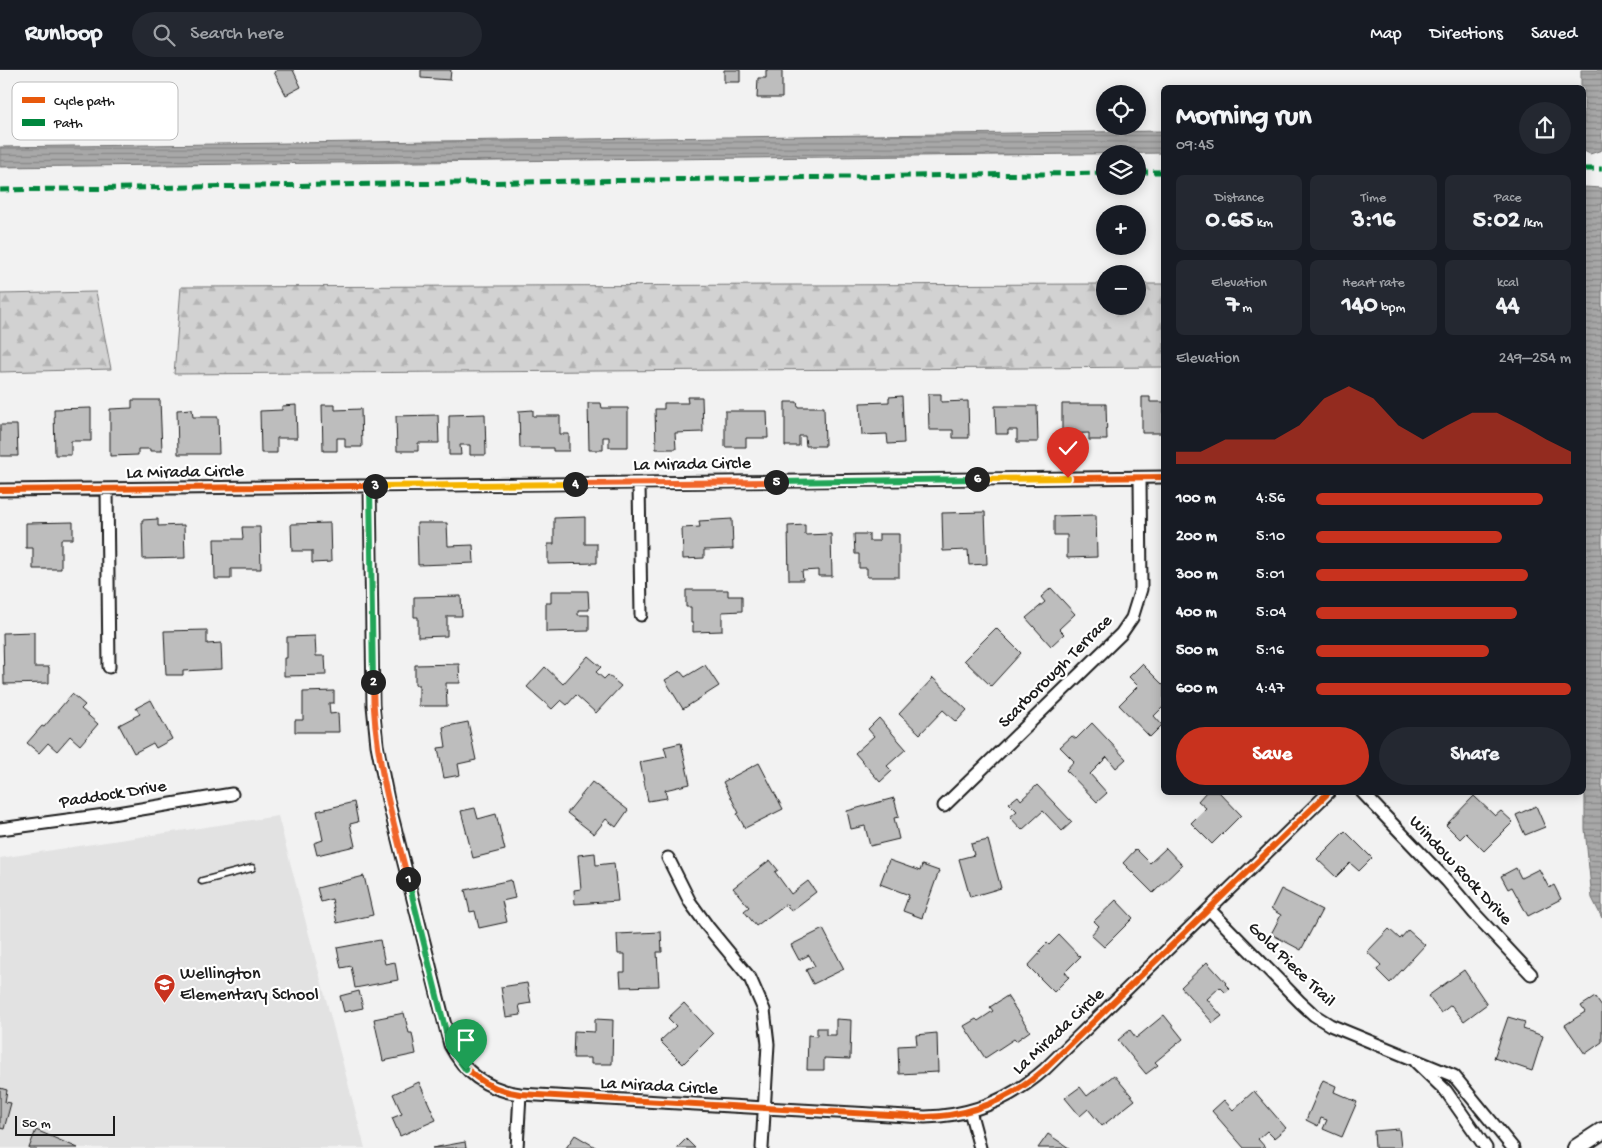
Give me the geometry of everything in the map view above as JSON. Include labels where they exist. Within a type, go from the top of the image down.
[{"type":"street","name":"La Mirada Circle","points":[[0,490],[1161,477]]},
{"type":"street","name":"Scarborough Terrace","points":[[944,806],[1121,634],[1132,618],[1140,589],[1140,478]]},
{"type":"street","points":[[639,483],[641,615]]},
{"type":"street","name":"La Mirada Circle","points":[[370,486],[373,705],[377,745],[388,800],[450,1045],[466,1070],[482,1082],[500,1090],[520,1094],[925,1117],[970,1112],[1010,1096],[1029,1083],[1326,795]]},
{"type":"street","points":[[107,489],[109,667]]},
{"type":"street","name":"Paddock Drive","points":[[0,829],[105,815],[232,794]]},
{"type":"street","name":"Window Rock Drive","points":[[1365,795],[1447,881],[1531,974]]},
{"type":"street","points":[[668,858],[695,908],[708,927],[750,978],[760,999],[768,1032],[762,1148]]},
{"type":"street","name":"Gold Piece Trail","points":[[1209,910],[1314,1015],[1330,1025],[1454,1076],[1513,1148]]},
{"type":"street","name":"Gold Piece Trail","points":[[1411,1057],[1446,1091],[1486,1148]]},
{"type":"street","points":[[517,1148],[520,1094]]},
{"type":"street","points":[[970,1112],[980,1148]]},
{"type":"street","points":[[1576,1148],[1602,1131]]},
{"type":"lane","points":[[202,881],[252,868]]},
{"type":"shaded area","points":[[1581,70],[1602,70],[1602,150],[1590,154],[1586,152],[1586,85],[1581,85]]},
{"type":"shaded area","points":[[1146,131],[1161,131],[1161,153],[1146,153],[1146,145],[1096,145],[1096,154],[0,167],[0,147],[1096,132],[1096,135],[1146,135]]},
{"type":"shaded area","points":[[1586,187],[1602,188],[1602,918],[1592,898],[1585,829]]},
{"type":"shaded area","name":"Wellington Elementary School","points":[[278,816],[365,1148],[0,1148],[0,858]]},
{"type":"green space","points":[[1096,284],[1096,315],[1146,315],[1146,284],[1161,284],[1161,367],[174,374],[181,287]]},
{"type":"green space","points":[[96,292],[111,369],[0,372],[0,294]]},
{"type":"building","points":[[278,70],[293,70],[301,87],[286,95],[274,72]]},
{"type":"building","points":[[421,70],[451,70],[450,80],[421,78]]},
{"type":"building","points":[[724,70],[740,70],[740,82],[724,82]]},
{"type":"building","points":[[766,70],[782,70],[782,98],[757,98],[758,78],[766,78]]},
{"type":"building","points":[[928,394],[941,394],[941,402],[968,401],[969,438],[953,438],[953,430],[929,430]]},
{"type":"building","points":[[902,396],[904,443],[888,444],[887,434],[862,435],[860,403],[889,402],[889,397]]},
{"type":"building","points":[[687,397],[702,397],[703,432],[675,433],[676,449],[656,449],[655,409],[664,409],[664,403],[688,403]]},
{"type":"building","points":[[1142,397],[1150,397],[1150,402],[1161,402],[1161,433],[1142,433]]},
{"type":"building","points":[[132,400],[160,400],[162,451],[138,449],[138,455],[110,456],[110,409],[132,408]]},
{"type":"building","points":[[785,402],[797,402],[798,407],[824,407],[825,446],[806,446],[805,436],[799,436],[799,446],[785,446]]},
{"type":"building","points":[[588,403],[601,403],[602,408],[628,408],[628,447],[609,447],[609,437],[603,437],[603,450],[589,450]]},
{"type":"building","points":[[1062,404],[1106,404],[1107,440],[1089,440],[1089,433],[1062,434]]},
{"type":"building","points":[[296,405],[297,438],[277,438],[277,453],[261,453],[260,411],[282,410],[282,406]]},
{"type":"building","points":[[322,405],[335,405],[335,410],[361,409],[362,447],[345,447],[345,438],[337,438],[337,451],[323,451]]},
{"type":"building","points":[[995,406],[1037,406],[1038,442],[1017,442],[1017,430],[1008,430],[1008,434],[996,434]]},
{"type":"building","points":[[91,408],[91,441],[71,441],[71,455],[55,455],[54,409]]},
{"type":"building","points":[[192,409],[193,417],[218,417],[219,454],[178,454],[177,410]]},
{"type":"building","points":[[533,410],[533,416],[560,416],[560,434],[569,434],[569,451],[553,451],[553,448],[520,448],[519,411]]},
{"type":"building","points":[[725,411],[767,411],[768,438],[746,438],[746,447],[725,447]]},
{"type":"building","points":[[485,414],[486,455],[470,455],[470,445],[460,445],[461,455],[449,455],[449,415]]},
{"type":"building","points":[[438,415],[439,443],[418,443],[418,451],[397,451],[396,416]]},
{"type":"building","points":[[0,425],[17,425],[18,456],[0,456]]},
{"type":"building","points":[[985,512],[987,564],[969,565],[968,550],[943,551],[942,513]]},
{"type":"building","points":[[1096,515],[1097,557],[1067,558],[1067,535],[1054,535],[1054,516]]},
{"type":"building","points":[[585,517],[585,544],[597,544],[597,563],[548,564],[548,544],[554,544],[554,518]]},
{"type":"building","points":[[158,519],[158,526],[184,525],[185,558],[143,559],[142,520]]},
{"type":"building","points":[[732,519],[733,549],[704,550],[704,558],[683,559],[682,528],[700,527],[699,521]]},
{"type":"building","points":[[73,522],[73,539],[61,539],[61,569],[33,569],[33,548],[26,548],[26,523]]},
{"type":"building","points":[[330,523],[331,562],[312,563],[312,551],[292,551],[291,524]]},
{"type":"building","points":[[417,523],[447,523],[448,546],[473,545],[474,563],[418,565]]},
{"type":"building","points":[[805,525],[805,535],[831,534],[832,576],[818,576],[818,570],[802,571],[803,580],[789,580],[788,526]]},
{"type":"building","points":[[242,527],[260,527],[261,569],[231,569],[231,579],[215,579],[214,539],[243,539]]},
{"type":"building","points":[[854,534],[869,534],[869,541],[879,541],[879,534],[899,534],[899,577],[867,577],[867,568],[859,568],[859,554],[855,554]]},
{"type":"building","points":[[1051,588],[1075,614],[1059,629],[1064,634],[1051,646],[1026,618],[1045,602],[1041,597]]},
{"type":"building","points":[[686,590],[728,590],[728,596],[742,596],[742,611],[722,612],[722,631],[693,632],[691,607],[686,607]]},
{"type":"building","points":[[551,591],[588,591],[589,610],[578,610],[578,615],[589,615],[589,631],[546,632],[546,603],[551,603]]},
{"type":"building","points":[[461,596],[462,616],[447,616],[447,636],[418,637],[418,617],[414,617],[414,597]]},
{"type":"building","points":[[996,628],[1021,653],[991,686],[964,660]]},
{"type":"building","points":[[207,630],[207,644],[221,643],[222,669],[183,671],[183,675],[166,675],[164,631]]},
{"type":"building","points":[[34,632],[34,667],[49,667],[49,683],[4,684],[3,633]]},
{"type":"building","points":[[315,636],[316,656],[325,656],[326,675],[284,676],[284,658],[287,658],[287,637]]},
{"type":"building","points":[[588,656],[601,667],[596,672],[604,679],[608,675],[621,686],[596,713],[576,695],[567,705],[561,700],[552,709],[527,687],[545,667],[563,684]]},
{"type":"building","points":[[459,664],[460,683],[446,683],[447,706],[419,706],[419,685],[415,685],[415,665]]},
{"type":"building","points":[[1142,664],[1161,683],[1161,709],[1154,716],[1161,726],[1150,737],[1119,705],[1138,686],[1129,677]]},
{"type":"building","points":[[705,665],[719,686],[683,709],[665,680],[680,671],[685,677]]},
{"type":"building","points":[[933,678],[967,710],[956,722],[943,710],[920,734],[899,714]]},
{"type":"building","points":[[334,691],[334,703],[329,703],[330,714],[338,713],[339,732],[295,732],[295,720],[303,720],[303,692]]},
{"type":"building","points":[[72,694],[85,705],[81,709],[98,724],[80,745],[70,736],[57,751],[48,743],[39,753],[27,743],[42,726],[44,727]]},
{"type":"building","points":[[151,700],[172,739],[156,748],[153,743],[134,753],[119,725],[140,714],[136,708]]},
{"type":"building","points":[[879,718],[906,749],[887,766],[892,771],[880,782],[855,753],[874,736],[868,729]]},
{"type":"building","points":[[468,722],[476,760],[458,764],[460,775],[444,778],[438,748],[446,747],[443,727]]},
{"type":"building","points":[[1092,723],[1126,759],[1116,768],[1107,757],[1090,774],[1107,793],[1097,802],[1066,770],[1074,761],[1060,747],[1072,736],[1076,739]]},
{"type":"building","points":[[681,743],[690,784],[665,790],[667,798],[648,801],[640,762],[667,757],[664,747]]},
{"type":"building","points":[[759,763],[783,809],[745,828],[723,782]]},
{"type":"building","points":[[592,782],[628,810],[616,827],[606,819],[594,834],[567,813]]},
{"type":"building","points":[[1037,785],[1072,822],[1062,831],[1043,811],[1022,830],[1010,817],[1017,811],[1009,803],[1018,796],[1021,800]]},
{"type":"building","points":[[1203,795],[1222,795],[1241,815],[1212,844],[1191,823],[1206,808],[1198,801]]},
{"type":"building","points":[[1474,796],[1495,816],[1501,811],[1513,822],[1484,851],[1466,833],[1460,839],[1446,825]]},
{"type":"building","points":[[894,798],[899,817],[894,818],[899,839],[870,846],[865,826],[851,829],[847,811]]},
{"type":"building","points":[[354,802],[358,822],[350,824],[355,846],[317,855],[314,843],[323,840],[317,811]]},
{"type":"building","points":[[1536,806],[1545,827],[1525,835],[1516,815]]},
{"type":"building","points":[[475,808],[478,819],[496,814],[505,850],[473,858],[461,811]]},
{"type":"building","points":[[1345,831],[1372,858],[1359,871],[1350,863],[1336,877],[1317,859]]},
{"type":"building","points":[[988,840],[1001,888],[970,897],[959,859],[974,855],[971,844]]},
{"type":"building","points":[[1166,848],[1182,865],[1153,893],[1123,863],[1136,849],[1150,863]]},
{"type":"building","points":[[595,853],[596,865],[614,863],[618,901],[575,904],[574,890],[581,889],[578,855]]},
{"type":"building","points":[[770,860],[778,870],[775,872],[791,894],[808,881],[816,892],[791,911],[786,904],[756,926],[744,911],[749,907],[733,888]]},
{"type":"building","points":[[889,860],[920,871],[922,865],[939,871],[922,918],[903,911],[909,895],[880,884]]},
{"type":"building","points":[[1516,868],[1521,878],[1539,869],[1549,888],[1554,885],[1561,899],[1528,916],[1512,887],[1508,889],[1501,876]]},
{"type":"building","points":[[364,876],[373,915],[337,923],[332,899],[321,902],[317,888]]},
{"type":"building","points":[[511,880],[515,898],[502,901],[507,922],[479,928],[475,911],[470,912],[465,890]]},
{"type":"building","points":[[1281,889],[1322,910],[1301,950],[1271,934],[1281,915],[1271,909]]},
{"type":"building","points":[[1116,900],[1133,918],[1104,947],[1091,935],[1099,926],[1094,921]]},
{"type":"building","points":[[823,929],[844,969],[813,984],[806,970],[815,966],[809,955],[799,960],[791,945]]},
{"type":"building","points":[[1389,929],[1400,939],[1408,930],[1425,945],[1390,983],[1377,970],[1381,965],[1367,952]]},
{"type":"building","points":[[661,932],[662,952],[657,952],[659,986],[621,987],[620,972],[625,972],[625,954],[618,954],[617,934]]},
{"type":"building","points":[[1059,935],[1080,957],[1065,972],[1069,977],[1054,992],[1028,966],[1047,943],[1049,945]]},
{"type":"building","points":[[380,940],[385,964],[395,962],[398,980],[355,988],[351,966],[341,968],[337,948]]},
{"type":"building","points":[[1207,962],[1230,989],[1226,993],[1220,987],[1207,999],[1222,1016],[1213,1023],[1181,987]]},
{"type":"building","points":[[1464,970],[1487,1004],[1464,1021],[1451,1005],[1441,1013],[1428,996]]},
{"type":"building","points":[[527,983],[531,1003],[519,1005],[521,1015],[506,1017],[501,987]]},
{"type":"building","points":[[359,991],[363,1008],[344,1012],[340,996]]},
{"type":"building","points":[[1007,996],[1030,1031],[985,1058],[964,1026],[976,1019],[978,1021],[993,1011],[990,1007]]},
{"type":"building","points":[[1595,997],[1602,1007],[1602,1042],[1585,1054],[1565,1025],[1585,1012],[1581,1006]]},
{"type":"building","points":[[684,1003],[713,1034],[683,1064],[660,1041],[676,1026],[668,1018]]},
{"type":"building","points":[[404,1013],[409,1033],[412,1033],[416,1054],[383,1061],[374,1019]]},
{"type":"building","points":[[1164,1015],[1183,1039],[1155,1062],[1158,1065],[1146,1074],[1118,1040],[1130,1030],[1136,1038]]},
{"type":"building","points":[[1508,1017],[1525,1022],[1523,1029],[1543,1036],[1532,1071],[1494,1058]]},
{"type":"building","points":[[595,1019],[613,1020],[612,1064],[591,1064],[591,1058],[573,1058],[574,1031],[595,1032]]},
{"type":"building","points":[[836,1019],[851,1020],[850,1059],[824,1058],[824,1070],[807,1070],[808,1035],[817,1036],[817,1028],[826,1028],[826,1035],[836,1035]]},
{"type":"building","points":[[937,1033],[938,1072],[899,1074],[898,1046],[917,1045],[916,1035]]},
{"type":"building","points":[[1114,1075],[1135,1100],[1102,1126],[1088,1109],[1080,1116],[1065,1098],[1080,1087],[1087,1096]]},
{"type":"building","points":[[1323,1080],[1336,1086],[1334,1092],[1357,1102],[1342,1137],[1323,1129],[1327,1120],[1321,1118],[1318,1126],[1306,1120]]},
{"type":"building","points":[[419,1082],[436,1120],[400,1136],[392,1118],[402,1114],[393,1094]]},
{"type":"building","points":[[0,1088],[7,1090],[5,1102],[11,1103],[4,1129],[0,1128]]},
{"type":"building","points":[[1254,1091],[1286,1128],[1274,1138],[1267,1131],[1258,1139],[1264,1148],[1244,1148],[1212,1111],[1224,1100],[1233,1110]]},
{"type":"building","points":[[1399,1129],[1401,1148],[1375,1148],[1374,1131]]},
{"type":"building","points":[[36,1130],[78,1148],[29,1148]]},
{"type":"building","points":[[1048,1134],[1069,1148],[1038,1148]]},
{"type":"building","points":[[575,1135],[597,1148],[566,1148]]},
{"type":"building","points":[[686,1139],[695,1148],[677,1148]]},
{"type":"building","points":[[465,1142],[466,1148],[432,1148]]},
{"type":"marked path","points":[[1586,169],[1602,169]]},
{"type":"marked path","points":[[1146,172],[1161,172]]},
{"type":"marked path","points":[[0,190],[1096,173]]},
{"type":"cycle path","points":[[0,490],[1161,477]]},
{"type":"cycle path","points":[[370,486],[373,705],[377,745],[388,800],[450,1045],[470,1072],[498,1089],[520,1094],[925,1117],[974,1110],[1004,1098],[1045,1069],[1326,795]]},
{"type":"place","name":"Wellington Elementary School","points":[[164,1003]]},
{"type":"route","points":[[466,1070],[455,1054],[447,1036],[380,764],[373,705],[370,486],[1068,478]]}]
